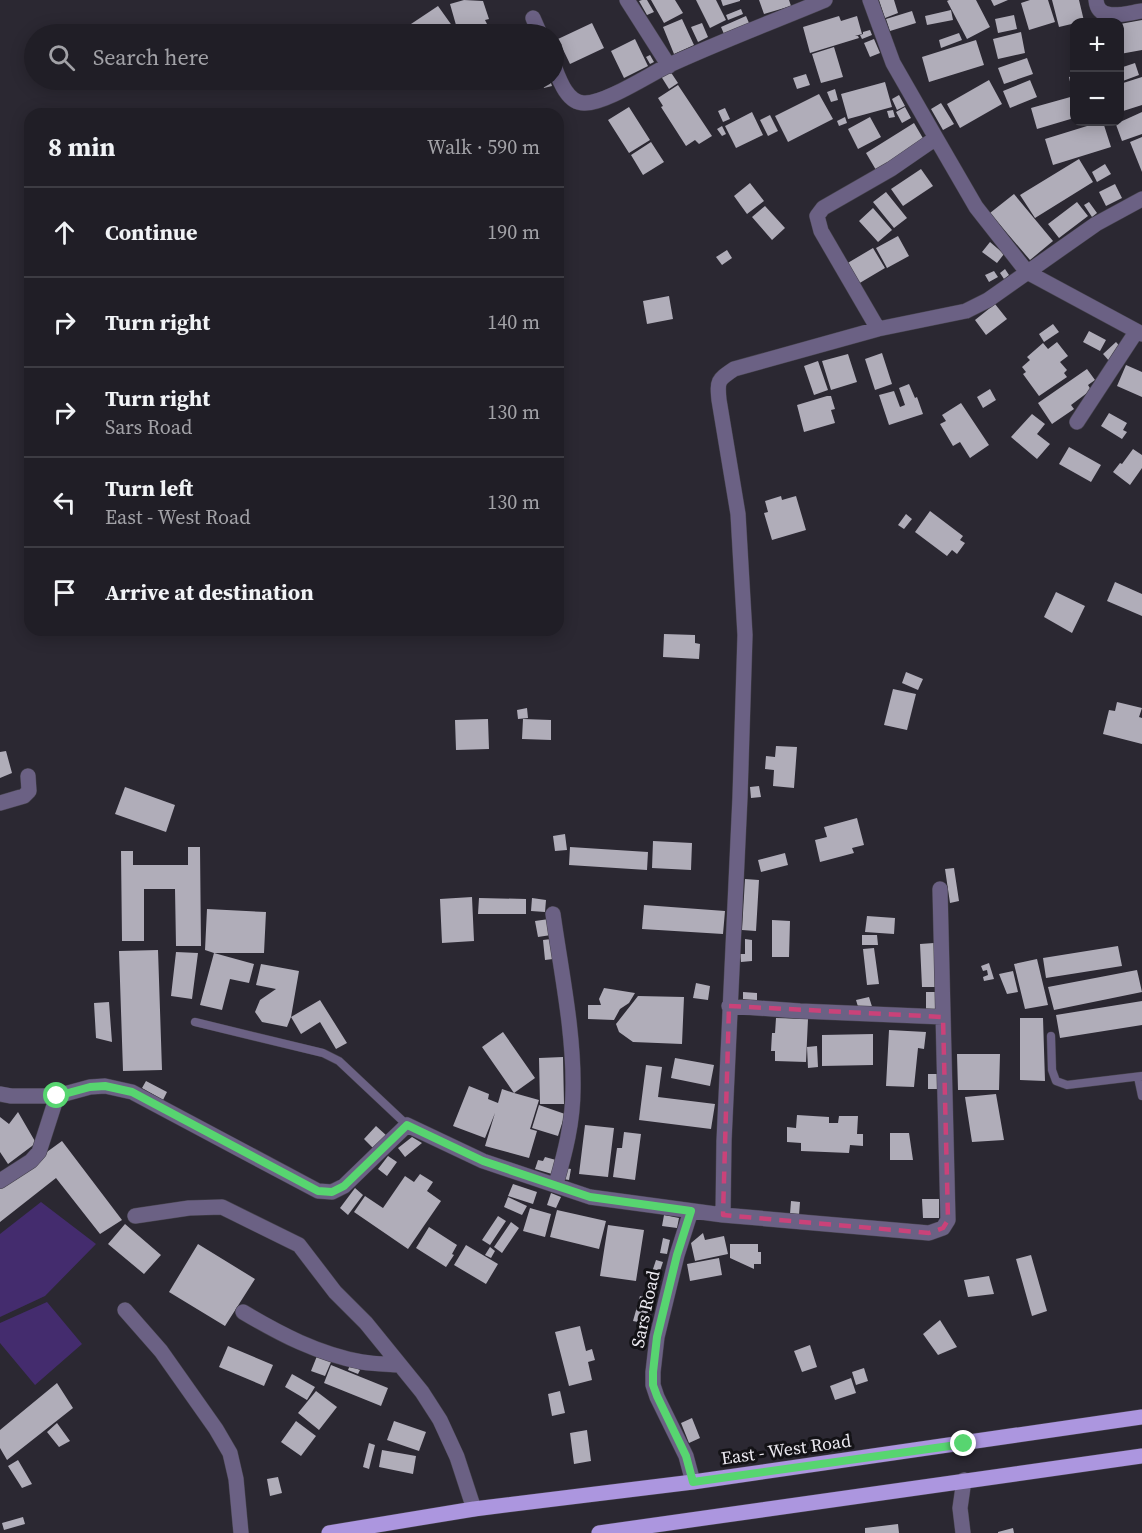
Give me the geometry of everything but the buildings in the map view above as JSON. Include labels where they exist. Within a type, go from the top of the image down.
[{"type":"main road","name":"East - West Road","points":[[329,1533],[474,1509],[693,1482],[1142,1417]]},
{"type":"main road","points":[[599,1533],[1142,1456]]},
{"type":"street","points":[[627,0],[669,66]]},
{"type":"street","points":[[564,87],[575,102],[585,104],[608,96],[669,66],[825,0]]},
{"type":"street","points":[[870,0],[893,63],[936,138],[976,207],[1027,272],[1139,333],[1077,422]]},
{"type":"street","points":[[1096,0],[1096,5],[1103,13],[1110,15],[1142,11]]},
{"type":"street","points":[[533,18],[536,24]]},
{"type":"street","points":[[878,329],[821,231],[817,216],[823,208],[891,168],[936,138]]},
{"type":"street","points":[[723,1215],[729,1006],[740,797],[745,635],[738,514],[718,383],[722,377],[734,369],[878,329],[966,312],[988,300],[1096,224],[1142,199]]},
{"type":"street","points":[[0,803],[24,795],[29,790],[28,776]]},
{"type":"street","points":[[0,1094],[57,1096],[90,1087],[105,1086],[132,1092],[318,1191],[332,1192],[344,1186],[407,1125],[483,1161],[590,1197],[723,1215],[929,1233],[943,1228],[948,1220],[940,889]]},
{"type":"street","points":[[553,914],[571,1042],[573,1089],[568,1140],[556,1184]]},
{"type":"street","points":[[729,1006],[943,1017]]},
{"type":"street","points":[[0,1181],[31,1161],[39,1152],[57,1096]]},
{"type":"street","points":[[135,1216],[189,1208],[222,1207],[299,1245],[334,1292],[366,1323],[422,1392],[440,1420],[457,1458],[474,1509]]},
{"type":"street","name":"Sars Road","points":[[691,1211],[659,1327],[653,1372],[655,1391],[686,1456],[693,1482]]},
{"type":"street","points":[[125,1310],[161,1351],[230,1453],[236,1479],[241,1533]]},
{"type":"street","points":[[243,1312],[278,1333],[315,1349],[362,1362],[399,1365]]},
{"type":"street","points":[[963,1533],[960,1508],[964,1480]]},
{"type":"lane","points":[[195,1022],[323,1053],[339,1061],[407,1125]]},
{"type":"lane","points":[[1051,1036],[1052,1070],[1056,1081],[1066,1085],[1140,1076],[1142,1096]]},
{"type":"highlighted area","points":[[729,1006],[943,1017],[948,1220],[943,1228],[929,1233],[723,1215]]},
{"type":"shaded area","points":[[41,1202],[96,1244],[45,1296],[0,1317],[0,1234]]},
{"type":"shaded area","points":[[47,1302],[82,1344],[35,1385],[0,1343],[0,1323]]},
{"type":"route","points":[[57,1096],[90,1087],[105,1086],[132,1092],[318,1191],[332,1192],[344,1186],[407,1125],[483,1161],[590,1197],[691,1211],[677,1255],[657,1337],[653,1385],[686,1456],[693,1482],[964,1444]]}]
